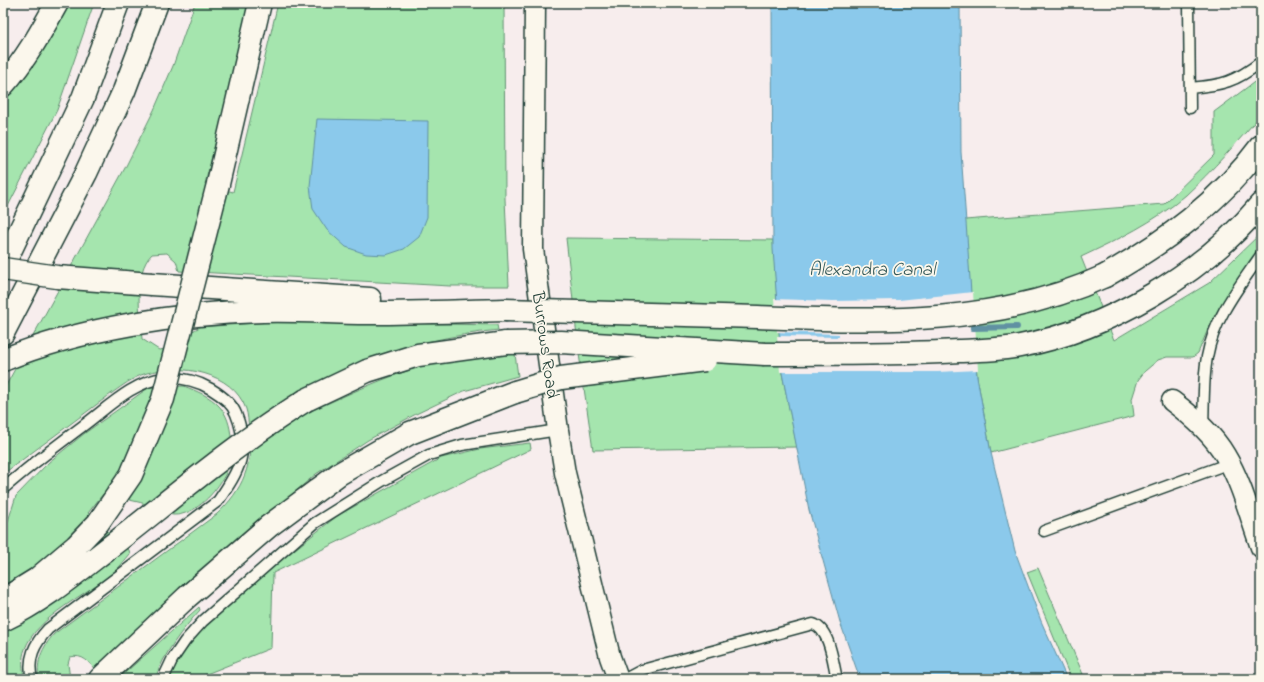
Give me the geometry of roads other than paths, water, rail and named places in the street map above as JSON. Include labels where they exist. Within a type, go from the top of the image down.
[{"type":"highway","points":[[3,85],[14,73],[40,34],[57,3]]},
{"type":"highway","points":[[118,3],[83,98],[3,267],[57,276],[505,310],[854,320],[928,319],[968,315],[1035,302],[1076,289],[1105,276],[1139,257],[1195,216],[1228,185],[1261,146]]},
{"type":"highway","points":[[3,333],[86,172],[124,90],[157,3]]},
{"type":"highway","points":[[3,600],[37,579],[76,546],[98,523],[131,475],[163,399],[218,184],[260,3]]},
{"type":"highway","points":[[3,620],[21,611],[58,587],[264,427],[306,400],[367,371],[418,356],[506,343],[561,342],[765,354],[931,353],[1019,346],[1050,338],[1111,315],[1150,296],[1182,276],[1223,244],[1261,204]]},
{"type":"highway","points":[[3,360],[85,334],[154,321],[199,315],[264,311],[372,313],[505,310]]},
{"type":"highway","points":[[100,679],[187,597],[269,526],[339,474],[410,433],[515,392],[561,378],[765,354]]},
{"type":"street","name":"Burrows Road","points":[[535,3],[533,249],[565,472],[610,657],[618,679]]},
{"type":"street","points":[[1172,401],[1203,427],[1230,463],[1261,547]]},
{"type":"lane","points":[[1189,3],[1190,108]]},
{"type":"lane","points":[[1190,88],[1216,86],[1230,82],[1261,62]]},
{"type":"lane","points":[[1203,427],[1206,366],[1213,335],[1234,294],[1261,255]]},
{"type":"lane","points":[[3,489],[31,464],[124,395],[144,384],[164,378],[184,379],[202,384],[222,395],[236,413],[244,438],[241,459],[234,478],[218,501],[48,629],[33,648],[30,660],[32,679]]},
{"type":"lane","points":[[163,679],[172,660],[185,641],[203,620],[315,523],[382,481],[429,455],[462,445],[558,430]]},
{"type":"lane","points":[[1044,531],[1230,463]]},
{"type":"lane","points":[[625,679],[642,670],[813,624],[822,628],[824,632],[837,679]]},
{"type":"water","name":"Alexandra Canal","points":[[772,3],[960,3],[961,152],[977,377],[991,453],[1015,551],[1041,621],[1067,679],[860,679],[840,622],[809,510],[782,373],[773,249]]},
{"type":"water","points":[[317,119],[428,121],[427,217],[419,237],[404,249],[386,255],[366,254],[346,247],[327,230],[313,209],[310,186]]},
{"type":"waterway","points":[[973,328],[1017,327]]}]
